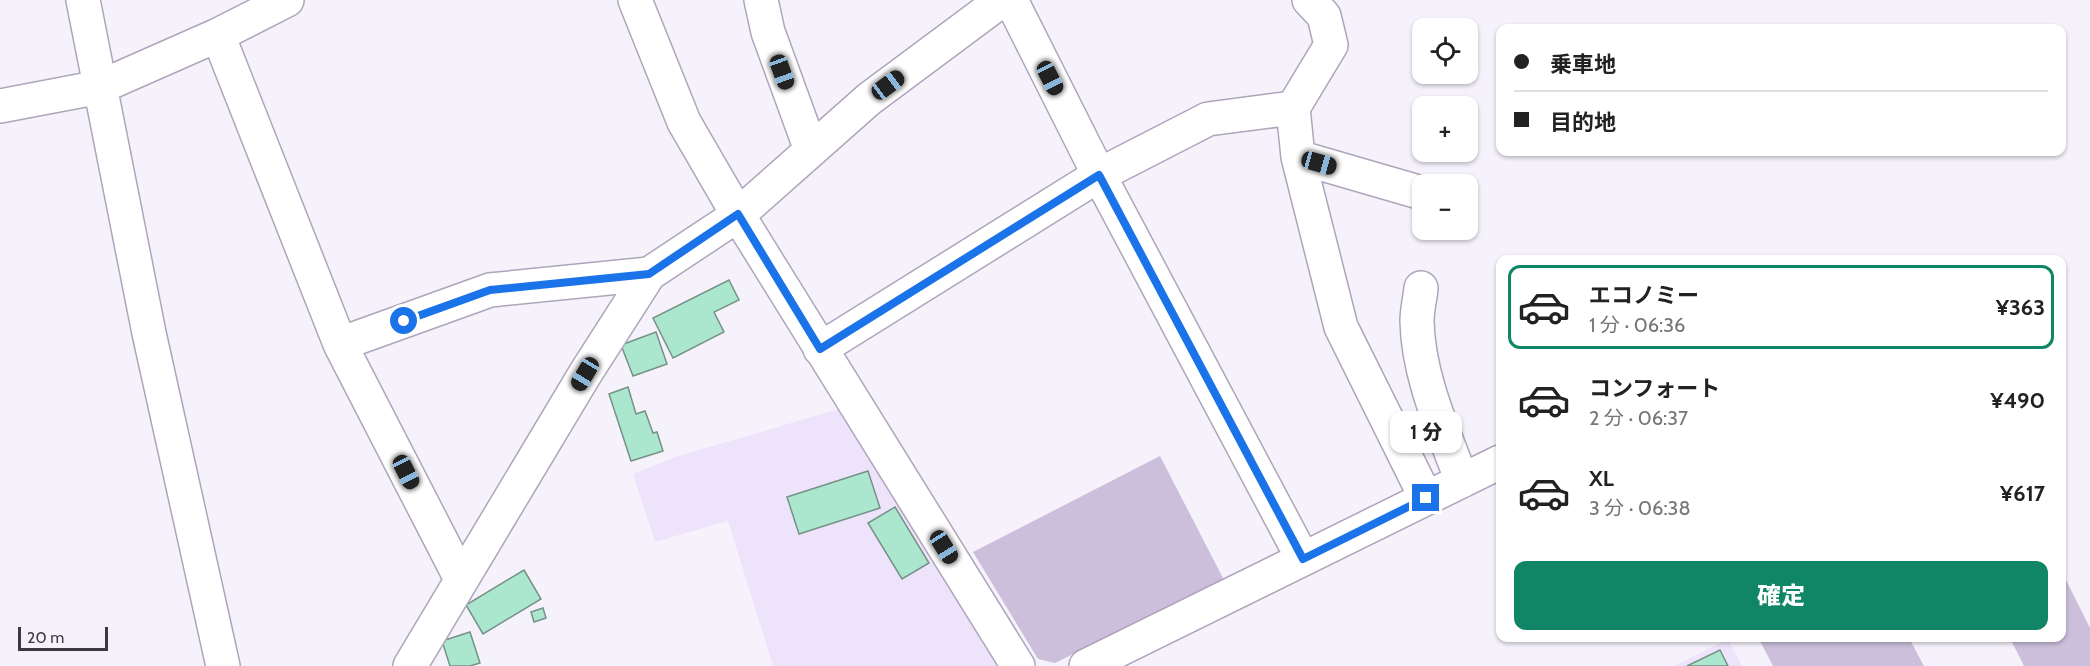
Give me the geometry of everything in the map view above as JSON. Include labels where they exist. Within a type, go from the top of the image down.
[{"type":"street","points":[[83,0],[149,333],[223,666]]},
{"type":"street","points":[[0,106],[100,87],[218,35],[287,0]]},
{"type":"street","points":[[635,0],[684,122],[820,349],[1018,666]]},
{"type":"street","points":[[761,0],[768,32],[810,150]]},
{"type":"street","points":[[410,666],[585,374],[649,274],[738,214],[869,99],[1002,0]]},
{"type":"street","points":[[1011,0],[1099,175],[1303,559]]},
{"type":"street","points":[[1309,0],[1324,16],[1331,45],[1293,108],[1298,157],[1341,327],[1426,498]]},
{"type":"street","points":[[218,35],[340,344],[461,579]]},
{"type":"street","points":[[820,349],[1099,175],[1208,119],[1293,108]]},
{"type":"street","points":[[1298,157],[1412,190]]},
{"type":"street","points":[[340,344],[490,290],[649,274]]},
{"type":"street","points":[[1421,288],[1417,320],[1421,352],[1433,403],[1462,481]]},
{"type":"street","points":[[1086,666],[1496,464]]},
{"type":"shaded area","points":[[839,409],[998,666],[773,666],[728,521],[655,542],[633,474],[675,457]]},
{"type":"shaded area","points":[[1160,456],[1224,580],[1055,663],[1038,659],[973,552]]},
{"type":"shaded area","points":[[2066,580],[2090,628],[2090,666],[2024,666],[2012,642],[2066,642]]},
{"type":"shaded area","points":[[1722,642],[1730,642],[1742,666],[1674,666]]},
{"type":"shaded area","points":[[1761,642],[1911,642],[1924,666],[1773,666]]},
{"type":"building","points":[[729,280],[739,300],[714,312],[724,332],[673,358],[653,318]]},
{"type":"building","points":[[656,332],[667,364],[633,376],[621,345]]},
{"type":"building","points":[[628,387],[636,414],[645,411],[653,433],[657,432],[663,451],[631,461],[609,394]]},
{"type":"building","points":[[868,471],[880,508],[799,534],[787,497]]},
{"type":"building","points":[[895,507],[929,563],[902,579],[868,523]]},
{"type":"building","points":[[524,570],[541,599],[483,634],[466,605]]},
{"type":"building","points":[[543,608],[546,618],[534,622],[531,612]]},
{"type":"building","points":[[470,632],[480,663],[470,666],[450,666],[442,641]]},
{"type":"building","points":[[1720,650],[1728,666],[1687,666]]},
{"type":"route","points":[[404,321],[490,290],[649,274],[738,214],[820,349],[1099,175],[1303,559],[1426,498]]}]
